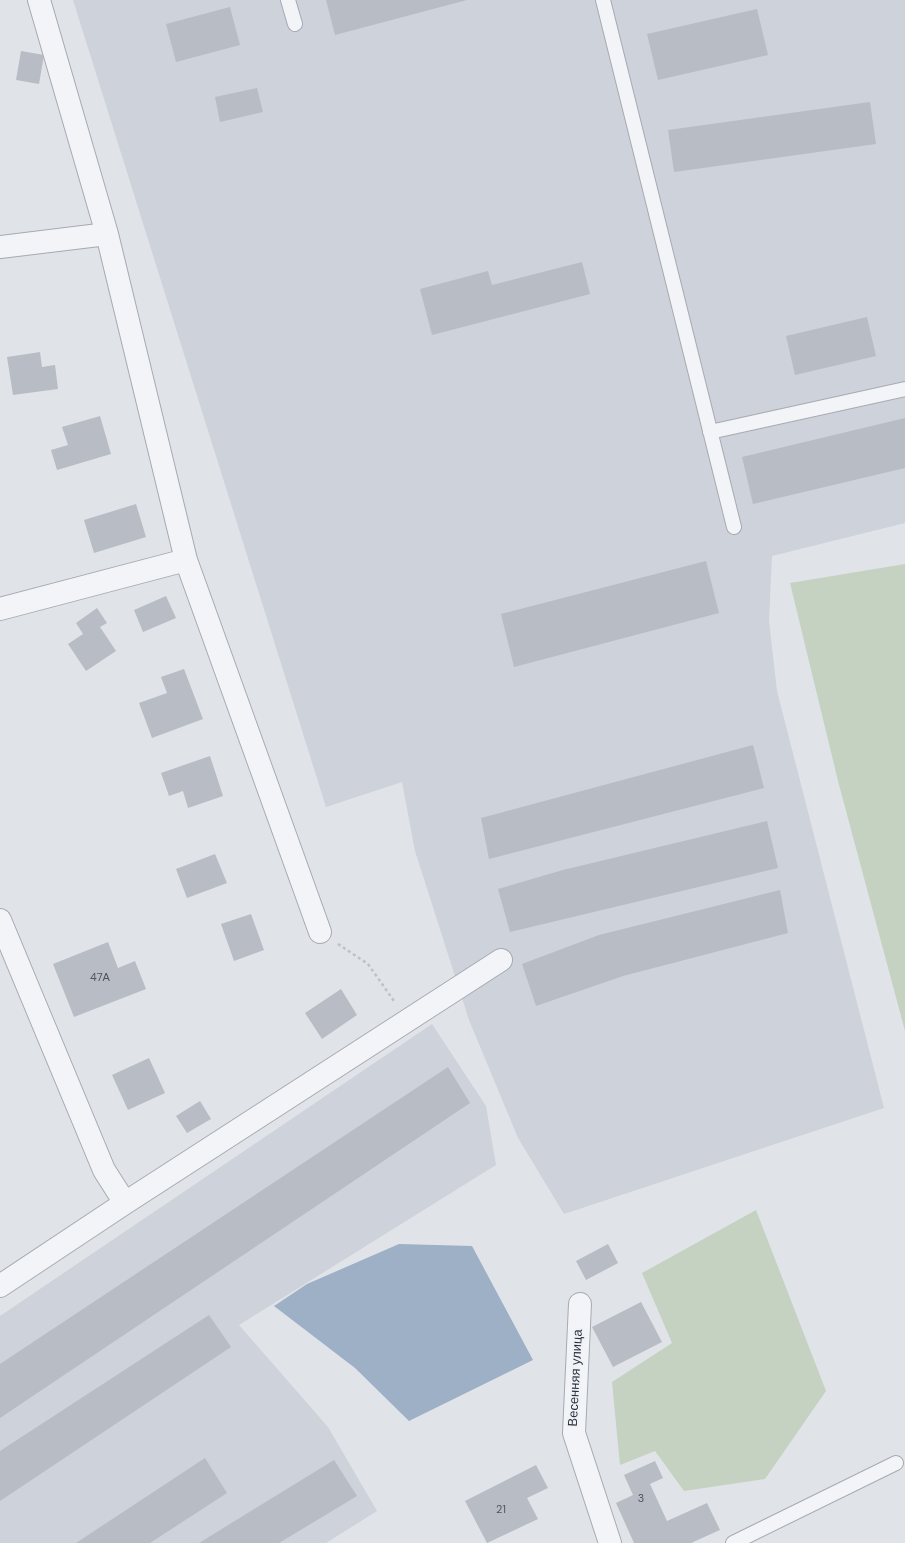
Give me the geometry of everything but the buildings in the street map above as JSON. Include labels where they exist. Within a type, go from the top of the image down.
[{"type":"street","points":[[39,0],[107,234],[186,560],[320,932]]},
{"type":"street","points":[[0,247],[107,234]]},
{"type":"street","points":[[0,609],[186,560]]},
{"type":"street","points":[[0,920],[101,1163],[125,1203]]},
{"type":"street","points":[[0,1286],[125,1203],[501,960]]},
{"type":"street","name":"Весенняя улица","points":[[580,1304],[574,1433],[610,1543]]},
{"type":"lane","points":[[288,0],[295,24]]},
{"type":"lane","points":[[603,0],[734,527]]},
{"type":"lane","points":[[710,432],[905,389]]},
{"type":"lane","points":[[733,1543],[896,1463]]},
{"type":"path","points":[[320,932],[368,964],[408,1021]]},
{"type":"shaded area","points":[[73,0],[905,0],[905,523],[772,556],[769,621],[777,691],[884,1108],[564,1214],[518,1138],[469,1020],[415,851],[402,782],[326,807]]},
{"type":"shaded area","points":[[432,1024],[486,1106],[496,1165],[239,1325],[328,1427],[377,1511],[326,1543],[0,1543],[0,1316]]},
{"type":"green space","points":[[905,564],[905,1031],[838,781],[790,583]]},
{"type":"green space","points":[[756,1210],[826,1391],[765,1479],[684,1491],[655,1451],[620,1465],[612,1382],[672,1343],[642,1273]]},
{"type":"water","points":[[399,1244],[472,1246],[533,1360],[409,1421],[355,1368],[274,1306],[307,1284]]}]
